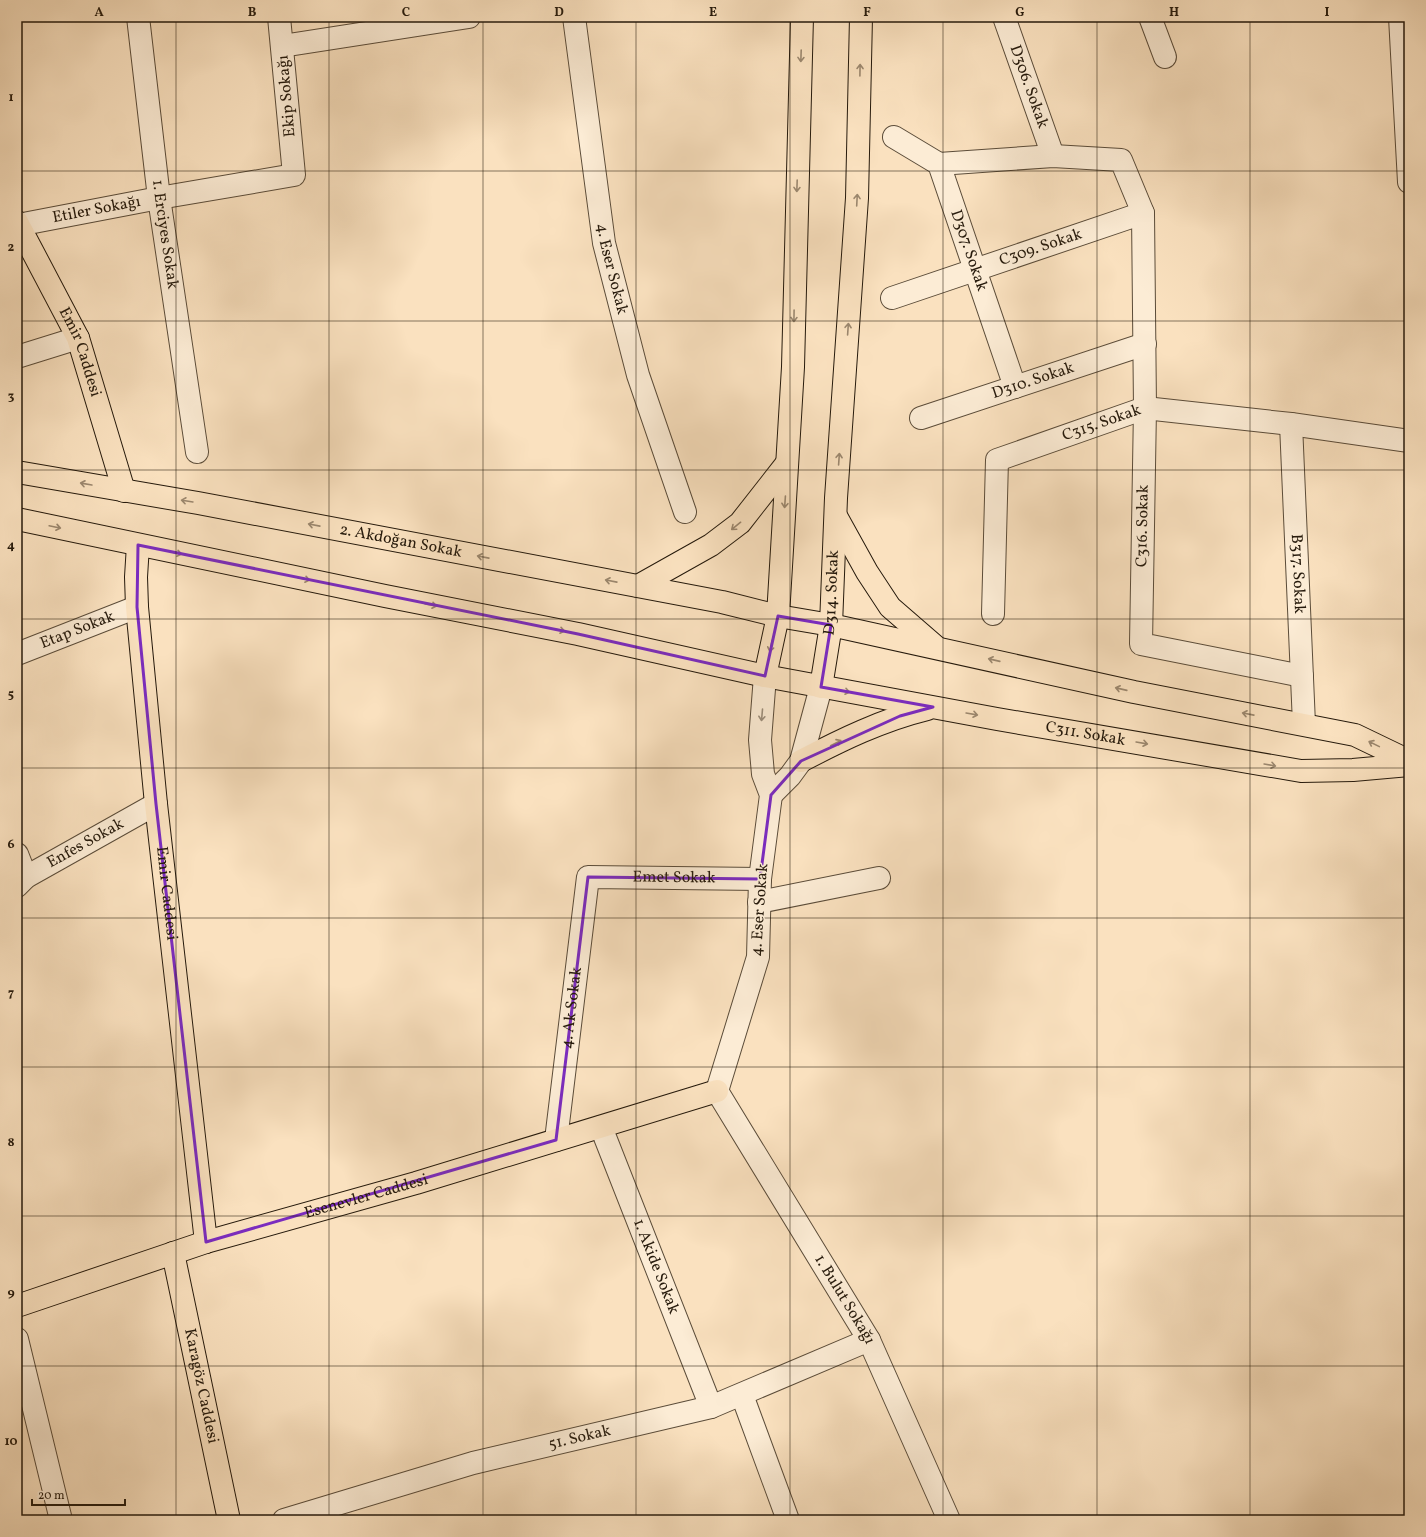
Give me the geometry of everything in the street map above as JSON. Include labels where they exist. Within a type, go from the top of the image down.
[{"type":"main road","points":[[765,676],[778,616],[793,367],[802,17]]},
{"type":"main road","name":"D314. Sokak","points":[[822,687],[831,625],[836,506],[857,198],[861,17]]},
{"type":"main road","name":"Emir Caddesi","points":[[18,223],[78,338],[124,491]]},
{"type":"main road","points":[[638,586],[711,545],[740,523],[787,463]]},
{"type":"main road","name":"2. Akdoğan Sokak","points":[[17,472],[722,602],[778,616],[831,625],[1134,692],[1355,734],[1409,761]]},
{"type":"main road","points":[[836,506],[867,572],[890,608],[938,648]]},
{"type":"main road","name":"C311. Sokak","points":[[17,519],[385,596],[578,634],[765,676],[933,707],[1301,770],[1353,770],[1409,765]]},
{"type":"main road","name":"Emir Caddesi","points":[[138,545],[136,577],[137,607],[156,804],[206,1242]]},
{"type":"main road","points":[[801,761],[839,741],[900,716],[933,707]]},
{"type":"main road","name":"Esenevler Caddesi","points":[[17,1306],[206,1242],[416,1183],[717,1090]]},
{"type":"main road","name":"Karagöz Caddesi","points":[[172,1253],[229,1520]]},
{"type":"street","name":"1. Erciyes Sokak","points":[[138,17],[159,198],[197,452]]},
{"type":"street","name":"Ekip Sokağı","points":[[279,17],[294,175]]},
{"type":"street","points":[[282,46],[413,21],[469,17]]},
{"type":"street","name":"4. Eser Sokak","points":[[574,17],[604,243],[638,376],[685,512]]},
{"type":"street","name":"D306. Sokak","points":[[1004,17],[1053,156]]},
{"type":"street","points":[[1150,17],[1166,57]]},
{"type":"street","points":[[1400,17],[1409,182]]},
{"type":"street","points":[[894,137],[939,164],[1053,156],[1121,160],[1143,213]]},
{"type":"street","name":"D307. Sokak","points":[[939,164],[1015,387]]},
{"type":"street","name":"Etiler Sokağı","points":[[18,223],[294,175]]},
{"type":"street","name":"C309. Sokak","points":[[892,298],[1143,213]]},
{"type":"street","name":"C316. Sokak","points":[[1143,213],[1145,408],[1141,644],[1302,676]]},
{"type":"street","points":[[17,357],[78,338]]},
{"type":"street","name":"D310. Sokak","points":[[921,418],[1145,344]]},
{"type":"street","name":"C315. Sokak","points":[[993,614],[997,460],[1145,408],[1291,424],[1409,441]]},
{"type":"street","name":"B317. Sokak","points":[[1291,424],[1304,724]]},
{"type":"street","name":"Etap Sokak","points":[[17,654],[137,607]]},
{"type":"street","name":"4. Eser Sokak","points":[[717,1090],[758,957],[760,879],[771,795],[763,774],[760,740],[765,676]]},
{"type":"street","points":[[771,795],[790,776],[801,761],[822,687]]},
{"type":"street","name":"Enfes Sokak","points":[[22,882],[156,804]]},
{"type":"street","points":[[17,854],[22,882]]},
{"type":"street","name":"Emet Sokak","points":[[588,876],[760,879]]},
{"type":"street","name":"4. Ak Sokak","points":[[556,1140],[588,876]]},
{"type":"street","points":[[759,902],[879,878]]},
{"type":"street","name":"1. Bulut Sokağı","points":[[717,1090],[869,1340],[949,1520]]},
{"type":"street","name":"1. Akide Sokak","points":[[601,1126],[711,1407]]},
{"type":"street","points":[[17,1339],[61,1520]]},
{"type":"street","name":"51. Sokak","points":[[284,1520],[473,1463],[711,1407],[869,1340]]},
{"type":"street","points":[[742,1394],[788,1520]]},
{"type":"highlighted area","points":[[138,545],[578,634],[765,676],[778,616],[831,625],[821,687],[933,707],[900,716],[801,761],[771,795],[760,879],[588,877],[556,1140],[206,1242],[156,804],[137,607]]}]
